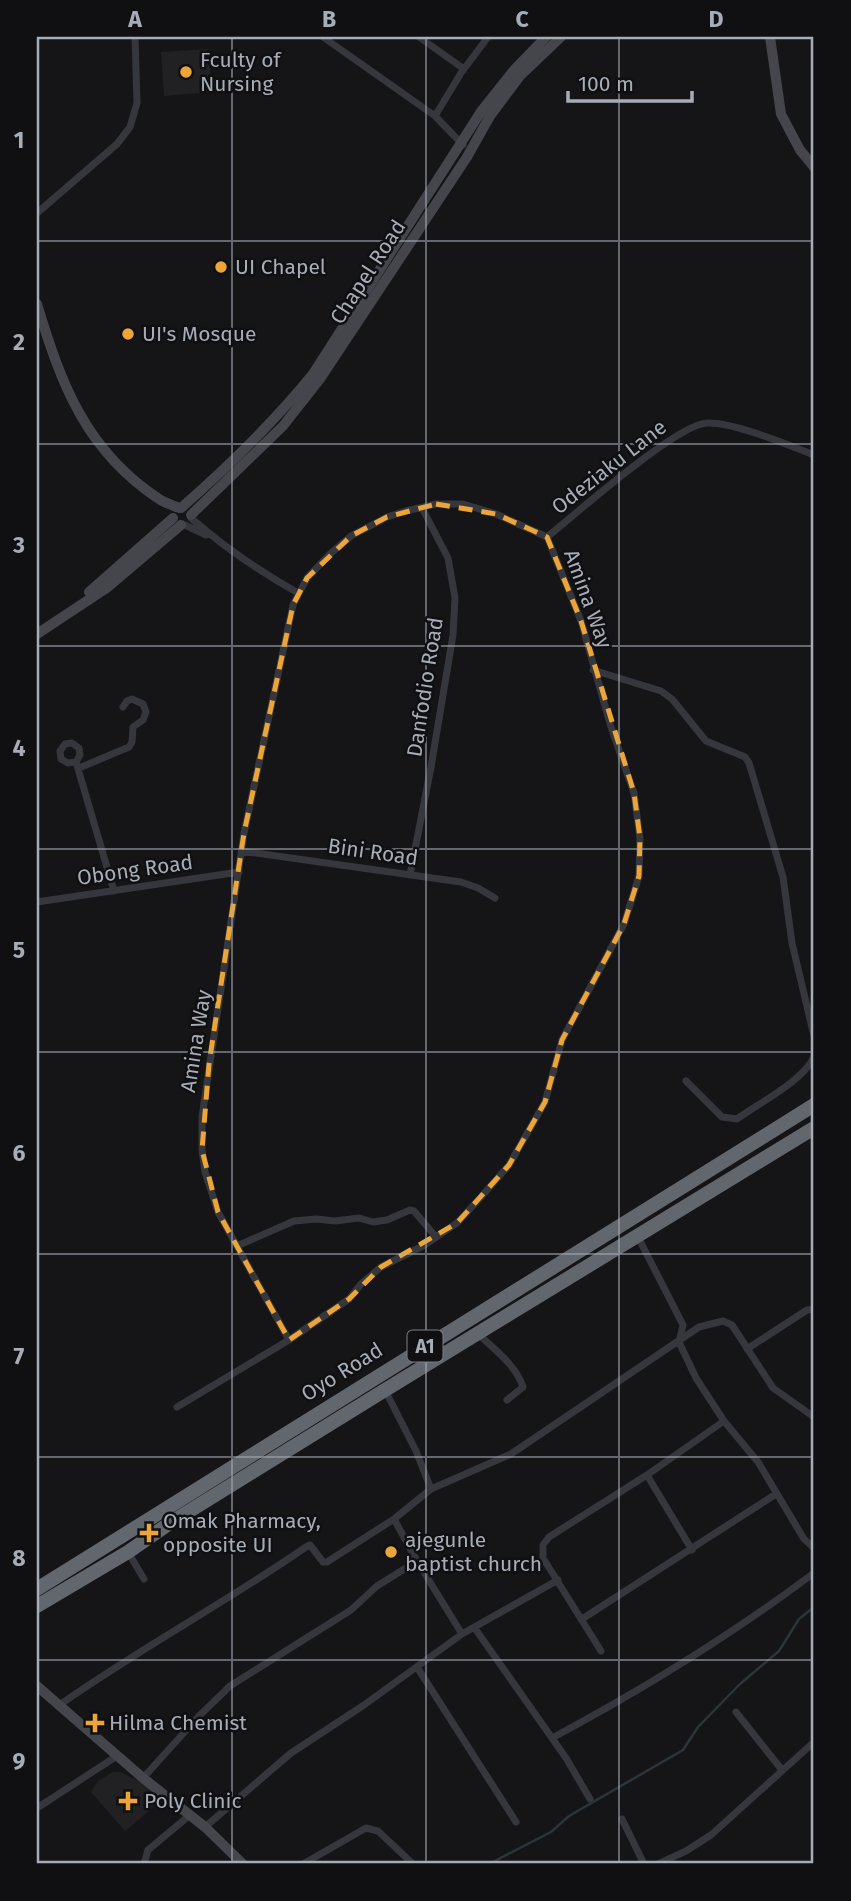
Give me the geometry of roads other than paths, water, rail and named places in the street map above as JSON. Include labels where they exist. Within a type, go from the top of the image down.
[{"type":"highway","name":"Oyo Road","points":[[37,1589],[814,1105]]},
{"type":"highway","name":"Oyo Road","points":[[37,1606],[128,1552],[384,1390],[814,1128]]},
{"type":"highway","points":[[278,1437],[286,1451]]},
{"type":"street","points":[[37,213],[117,144],[130,127],[137,103],[135,37]]},
{"type":"street","points":[[323,37],[435,116],[466,146]]},
{"type":"street","points":[[419,37],[464,69]]},
{"type":"street","points":[[435,116],[464,69],[488,37]]},
{"type":"street","name":"Chapel Road","points":[[37,634],[108,587],[283,426],[320,379],[467,157],[466,146],[482,110],[514,70],[546,37]]},
{"type":"street","name":"Chapel Road","points":[[466,146],[520,76],[561,37]]},
{"type":"street","points":[[770,37],[781,114],[794,141],[814,167]]},
{"type":"street","points":[[37,304],[48,343],[78,413],[100,446],[182,517],[256,569],[298,593]]},
{"type":"street","name":"Odeziaku Lane","points":[[547,537],[669,440],[696,424],[718,423],[776,440],[814,455]]},
{"type":"street","name":"Amina Way","points":[[177,1407],[289,1340],[349,1299],[381,1266],[457,1223],[509,1165],[545,1102],[562,1040],[624,924],[639,876],[640,838],[634,793],[593,670],[581,621],[547,537],[496,514],[463,504],[436,505],[387,517],[351,536],[307,578],[298,593],[263,738],[242,851],[202,1117],[202,1150],[209,1187],[218,1212],[289,1340]]},
{"type":"street","name":"Danfodio Road","points":[[410,875],[453,635],[455,597],[448,558],[422,508]]},
{"type":"street","name":"Chapel Road","points":[[37,626],[99,585],[182,517]]},
{"type":"street","points":[[593,670],[661,691],[672,699],[706,741],[745,757],[783,877],[792,943],[814,1036]]},
{"type":"street","points":[[114,891],[77,765],[129,747],[132,742],[132,727],[142,720],[146,712],[143,704],[132,699],[122,707]]},
{"type":"street","name":"Bini Road","points":[[242,851],[461,882],[495,898]]},
{"type":"street","name":"Obong Road","points":[[37,902],[239,872]]},
{"type":"street","points":[[687,1081],[722,1117],[737,1119],[800,1075],[810,1066],[814,1057]]},
{"type":"street","points":[[237,1246],[294,1221],[359,1218],[373,1222],[387,1220],[410,1210],[414,1211],[436,1237]]},
{"type":"street","points":[[637,1235],[683,1325],[679,1342],[696,1378],[724,1421],[758,1462],[807,1542],[814,1548]]},
{"type":"street","points":[[747,1349],[807,1310],[814,1309]]},
{"type":"street","points":[[58,1706],[100,1677],[259,1580],[306,1547],[310,1545],[323,1562],[327,1562],[394,1519],[432,1489],[511,1454],[699,1327],[723,1321],[732,1325],[773,1388],[814,1417]]},
{"type":"street","points":[[477,1333],[521,1381],[523,1387],[507,1400]]},
{"type":"street","points":[[384,1390],[416,1451],[432,1489]]},
{"type":"street","points":[[601,1651],[543,1558],[543,1545],[549,1537],[647,1475],[724,1421]]},
{"type":"street","points":[[647,1475],[692,1550]]},
{"type":"street","points":[[582,1619],[776,1494]]},
{"type":"street","points":[[394,1519],[462,1634]]},
{"type":"street","points":[[807,1542],[814,1535]]},
{"type":"street","points":[[128,1552],[144,1579]]},
{"type":"street","points":[[143,1778],[230,1686],[351,1610],[377,1586],[417,1561]]},
{"type":"street","points":[[552,1738],[654,1681],[737,1628],[814,1573]]},
{"type":"street","points":[[205,1827],[292,1753],[462,1634],[558,1580]]},
{"type":"street","points":[[474,1627],[552,1738],[590,1799]]},
{"type":"street","points":[[416,1667],[469,1745],[516,1822]]},
{"type":"street","points":[[37,1686],[143,1778],[205,1827],[243,1864]]},
{"type":"street","points":[[736,1712],[782,1770]]},
{"type":"street","points":[[657,1864],[686,1851],[711,1835],[814,1742]]},
{"type":"street","points":[[37,1808],[117,1756]]},
{"type":"street","points":[[144,1864],[148,1850],[190,1815]]},
{"type":"street","points":[[622,1819],[645,1864]]},
{"type":"street","points":[[303,1864],[366,1828],[378,1831],[413,1864]]},
{"type":"waterway","points":[[489,1864],[551,1832],[569,1816],[683,1750],[698,1727],[740,1684],[779,1651],[799,1619],[814,1607]]},
{"type":"place","name":"Fculty of Nursing","points":[[186,72]]},
{"type":"place","name":"UI Chapel","points":[[221,267]]},
{"type":"place","name":"UI's Mosque","points":[[128,334]]},
{"type":"place","name":"Omak Pharmacy, opposite UI","points":[[149,1533]]},
{"type":"place","name":"ajegunle baptist church","points":[[391,1552]]},
{"type":"place","name":"Hilma Chemist","points":[[95,1723]]},
{"type":"place","name":"Poly Clinic","points":[[128,1801]]}]
